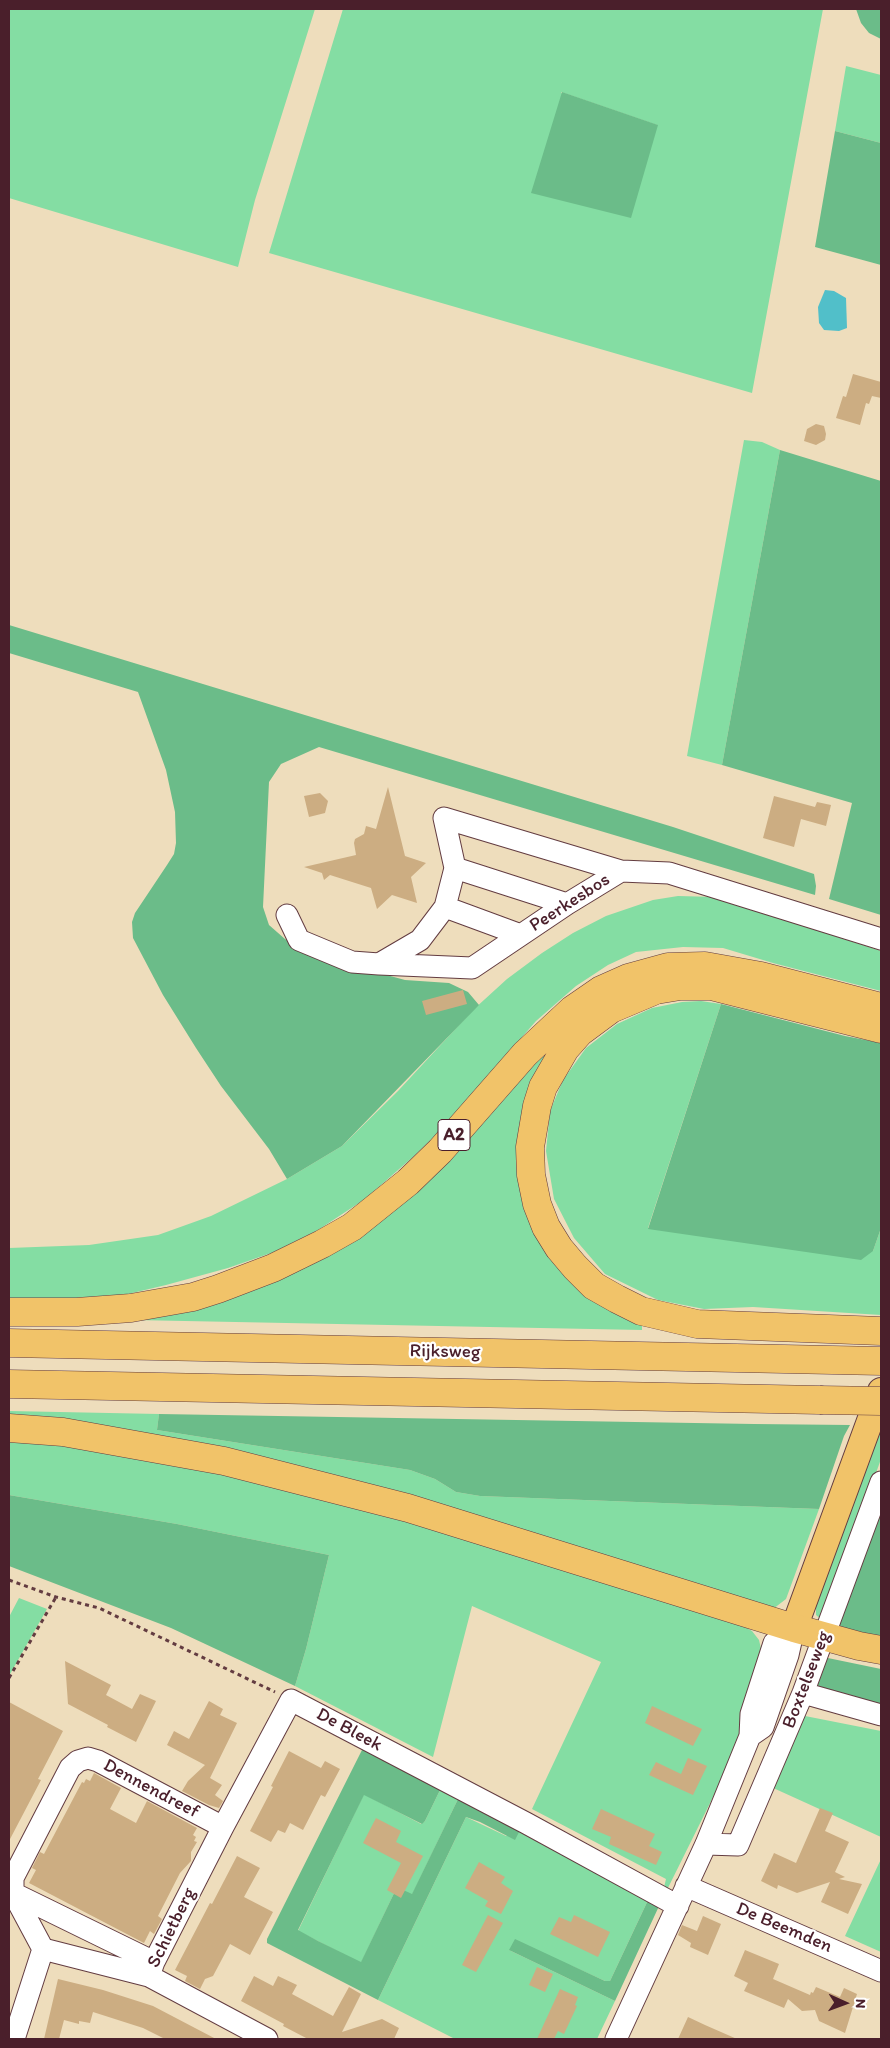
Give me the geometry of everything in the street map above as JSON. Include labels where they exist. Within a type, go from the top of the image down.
[{"type":"highway","name":"A2","points":[[9,1312],[77,1312],[131,1308],[168,1302],[218,1289],[292,1260],[352,1227],[381,1204],[440,1151],[525,1054],[572,1010],[601,990],[628,978],[668,967],[705,966],[761,976],[881,1007]]},
{"type":"highway","points":[[881,1029],[712,986],[680,986],[656,990],[611,1009],[580,1032],[565,1049],[543,1087],[536,1106],[530,1147],[531,1175],[537,1204],[546,1226],[559,1248],[575,1268],[594,1286],[616,1299],[641,1311],[697,1324],[881,1331]]},
{"type":"highway","name":"Rijksweg","points":[[9,1343],[881,1361]]},
{"type":"highway","points":[[9,1384],[881,1401]]},
{"type":"highway","points":[[9,1428],[63,1432],[224,1461],[418,1511],[794,1628],[881,1650]]},
{"type":"main road","name":"Boxtelseweg","points":[[794,1628],[881,1392]]},
{"type":"street","points":[[379,964],[420,940],[446,907],[455,868],[444,818],[621,871]]},
{"type":"street","points":[[455,868],[567,904]]},
{"type":"street","name":"Peerkesbos","points":[[287,915],[298,940],[352,962],[472,968],[567,904],[621,871],[669,873],[881,939]]},
{"type":"street","points":[[446,907],[521,935]]},
{"type":"street","name":"Boxtelseweg","points":[[706,1844],[738,1846],[803,1693],[881,1482]]},
{"type":"street","name":"Boxtelseweg","points":[[616,2039],[706,1844],[750,1736],[762,1727],[788,1655],[794,1628]]},
{"type":"street","points":[[803,1693],[881,1715]]},
{"type":"street","name":"Schietberg","points":[[43,1949],[151,1969],[291,1700]]},
{"type":"street","name":"De Bleek","points":[[291,1700],[526,1822],[678,1906]]},
{"type":"street","name":"Dennendreef","points":[[13,1893],[13,1878],[70,1768],[78,1761],[88,1758],[98,1761],[223,1828]]},
{"type":"street","name":"De Beemden","points":[[686,1886],[881,1971]]},
{"type":"street","points":[[13,1893],[43,1949],[14,2039]]},
{"type":"street","points":[[13,1893],[151,1969],[268,2039]]},
{"type":"path","points":[[9,1580],[56,1597],[98,1608],[291,1700]]},
{"type":"path","points":[[9,1678],[56,1597]]},
{"type":"green space","points":[[9,9],[315,9],[255,200],[238,267],[9,198]]},
{"type":"green space","points":[[343,9],[823,9],[752,393],[269,253]],"holes":[[[561,92],[657,125],[630,217]]]},
{"type":"green space","points":[[856,9],[881,9],[881,39],[869,33],[861,23]]},
{"type":"green space","points":[[846,66],[881,75],[881,143],[835,131]]},
{"type":"green space","points":[[562,92],[658,125],[631,218],[531,193]]},
{"type":"green space","points":[[835,131],[881,143],[881,265],[815,247]]},
{"type":"green space","points":[[744,440],[762,442],[780,450],[722,765],[687,756]]},
{"type":"green space","points":[[780,450],[881,481],[881,915],[829,899],[852,803],[722,765]]},
{"type":"green space","points":[[9,625],[673,827],[814,874],[815,895],[319,747],[281,764],[269,782],[263,907],[269,925],[285,939],[313,955],[405,980],[449,983],[468,992],[479,1005],[342,1146],[287,1179],[269,1149],[221,1086],[196,1048],[163,995],[133,938],[132,922],[135,913],[174,854],[176,843],[175,812],[166,770],[138,692],[9,653]]},
{"type":"green space","points":[[678,896],[716,897],[881,951],[881,991],[723,948],[683,947],[636,952],[608,965],[576,986],[536,1021],[440,1131],[414,1156],[365,1199],[318,1230],[274,1252],[228,1268],[111,1298],[9,1301],[9,1248],[89,1245],[158,1235],[211,1216],[287,1179],[342,1146],[398,1091],[473,1010],[507,979],[542,953],[573,933],[606,916],[653,900]]},
{"type":"green space","points":[[701,1001],[721,1004],[648,1228],[873,1251],[881,1228],[881,1315],[753,1307],[704,1309],[658,1300],[605,1274],[574,1238],[554,1199],[546,1151],[550,1111],[563,1080],[586,1048],[617,1024],[652,1008],[682,1002]]},
{"type":"green space","points":[[721,1004],[845,1036],[881,1043],[881,1228],[873,1251],[861,1260],[648,1229]]},
{"type":"green space","points":[[554,1036],[527,1209],[642,1320],[642,1330],[134,1320],[292,1266]]},
{"type":"green space","points":[[9,1411],[159,1414],[157,1430],[410,1470],[435,1479],[456,1492],[480,1496],[819,1509],[786,1599],[773,1609],[9,1422]]},
{"type":"green space","points":[[159,1414],[850,1425],[844,1436],[819,1509],[480,1496],[456,1492],[435,1479],[410,1470],[157,1430]]},
{"type":"green space","points":[[881,1426],[881,1459],[823,1621],[816,1615],[816,1605]]},
{"type":"green space","points":[[9,1431],[340,1496],[745,1627],[752,1631],[759,1640],[762,1653],[742,1727],[720,1783],[660,1904],[666,1879],[532,1809],[601,1662],[472,1606],[433,1757],[295,1686],[329,1555],[177,1524],[9,1495]]},
{"type":"green space","points":[[9,1495],[177,1524],[329,1555],[295,1686],[171,1628],[9,1566]]},
{"type":"green space","points":[[881,1495],[881,1638],[835,1628]]},
{"type":"green space","points":[[19,1598],[47,1609],[9,1676],[9,1617]]},
{"type":"green space","points":[[823,1657],[881,1669],[881,1710],[818,1687],[815,1677]]},
{"type":"green space","points":[[800,1715],[881,1731],[881,1837],[771,1787]]},
{"type":"green space","points":[[363,1748],[441,1788],[422,1824],[364,1795],[298,1930],[318,1941],[361,1962],[397,1887],[412,1894],[459,1797],[521,1828],[515,1840],[466,1817],[378,2000],[267,1943],[267,1939]]},
{"type":"green space","points":[[441,1788],[459,1797],[412,1895],[397,1887],[361,1963],[298,1931],[364,1794],[421,1824],[425,1821]]},
{"type":"green space","points":[[466,1817],[506,1836],[521,1828],[649,1898],[610,1981],[605,1981],[572,1966],[509,1950],[615,2001],[597,2039],[455,2039],[378,2000]]},
{"type":"green space","points":[[881,1859],[881,1952],[845,1936]]},
{"type":"green space","points":[[649,1898],[660,1904],[615,2001],[509,1950],[515,1939],[605,1981],[610,1981]]},
{"type":"water","points":[[825,290],[834,291],[846,298],[847,328],[839,331],[824,330],[819,323],[818,307]]},
{"type":"building","points":[[853,374],[881,382],[881,398],[872,396],[869,404],[866,403],[860,425],[836,418],[843,396],[846,397]]},
{"type":"building","points":[[816,424],[824,426],[826,434],[825,440],[816,445],[804,441],[807,429]]},
{"type":"building","points":[[388,787],[405,856],[426,863],[411,877],[417,903],[392,895],[377,909],[371,888],[330,875],[324,880],[322,873],[304,867],[356,855],[355,839],[364,834],[366,826],[376,829]]},
{"type":"building","points":[[320,793],[328,801],[325,813],[309,817],[304,796]]},
{"type":"building","points":[[774,796],[815,807],[817,802],[831,805],[826,826],[801,819],[794,847],[763,838]]},
{"type":"building","points":[[463,990],[467,1004],[426,1015],[422,1001]]},
{"type":"building","points":[[65,1661],[111,1685],[106,1695],[132,1709],[140,1694],[156,1701],[136,1742],[68,1704]]},
{"type":"building","points":[[209,1701],[223,1709],[220,1715],[237,1723],[210,1778],[222,1785],[215,1795],[223,1801],[219,1808],[182,1791],[188,1781],[205,1765],[167,1745],[174,1731],[189,1739]]},
{"type":"building","points":[[9,1702],[63,1731],[38,1779],[41,1780],[9,1841]]},
{"type":"building","points":[[652,1706],[702,1729],[693,1746],[645,1723]]},
{"type":"building","points":[[289,1751],[321,1768],[325,1761],[340,1769],[325,1797],[321,1795],[303,1830],[290,1823],[285,1833],[278,1830],[271,1842],[250,1831]]},
{"type":"building","points":[[688,1758],[707,1766],[693,1795],[649,1775],[656,1762],[681,1774]]},
{"type":"building","points":[[94,1773],[121,1788],[110,1809],[136,1823],[147,1801],[197,1828],[193,1835],[196,1837],[194,1841],[197,1842],[191,1852],[191,1861],[180,1873],[158,1916],[162,1919],[154,1934],[150,1931],[144,1943],[29,1883],[36,1870],[32,1868],[40,1852],[44,1854],[82,1782],[84,1783],[86,1779],[90,1781]]},
{"type":"building","points":[[820,1808],[833,1813],[825,1831],[849,1842],[835,1872],[845,1877],[839,1879],[862,1884],[848,1914],[821,1902],[830,1882],[797,1893],[778,1885],[777,1889],[761,1881],[774,1853],[796,1863]]},
{"type":"building","points":[[601,1809],[655,1834],[649,1846],[662,1852],[656,1865],[609,1844],[611,1837],[592,1829]]},
{"type":"building","points":[[376,1818],[401,1831],[396,1842],[423,1856],[401,1898],[387,1890],[401,1863],[363,1843]]},
{"type":"building","points":[[237,1856],[260,1868],[244,1897],[273,1912],[250,1955],[230,1944],[213,1976],[205,1979],[200,1989],[185,1981],[187,1976],[175,1970]]},
{"type":"building","points":[[479,1862],[505,1877],[501,1883],[513,1891],[501,1914],[485,1906],[488,1901],[465,1888]]},
{"type":"building","points":[[488,1915],[503,1923],[476,1972],[462,1965]]},
{"type":"building","points":[[574,1915],[610,1932],[598,1957],[550,1934],[559,1917],[571,1922]]},
{"type":"building","points":[[703,1916],[721,1924],[708,1955],[690,1947],[691,1943],[678,1935],[682,1925],[697,1931]]},
{"type":"building","points":[[745,1950],[779,1964],[773,1979],[810,1995],[816,1987],[840,1997],[844,1988],[857,1994],[845,2033],[819,2021],[815,2010],[802,2011],[788,1999],[784,2008],[744,1991],[748,1983],[734,1976]]},
{"type":"building","points":[[537,1967],[553,1974],[545,1992],[529,1985]]},
{"type":"building","points":[[254,1976],[273,1986],[278,1976],[297,1985],[292,1994],[333,2016],[349,1987],[361,1994],[342,2032],[382,2019],[399,2028],[394,2039],[308,2039],[241,2001]]},
{"type":"building","points":[[58,1979],[103,1990],[153,2006],[216,2039],[165,2039],[143,2028],[93,2012],[90,2023],[79,2021],[79,2024],[64,2020],[59,2039],[44,2039]]},
{"type":"building","points":[[560,1989],[578,1997],[575,2005],[577,2006],[564,2034],[558,2031],[554,2039],[537,2039]]},
{"type":"building","points":[[688,2017],[705,2025],[737,2039],[678,2039]]}]
